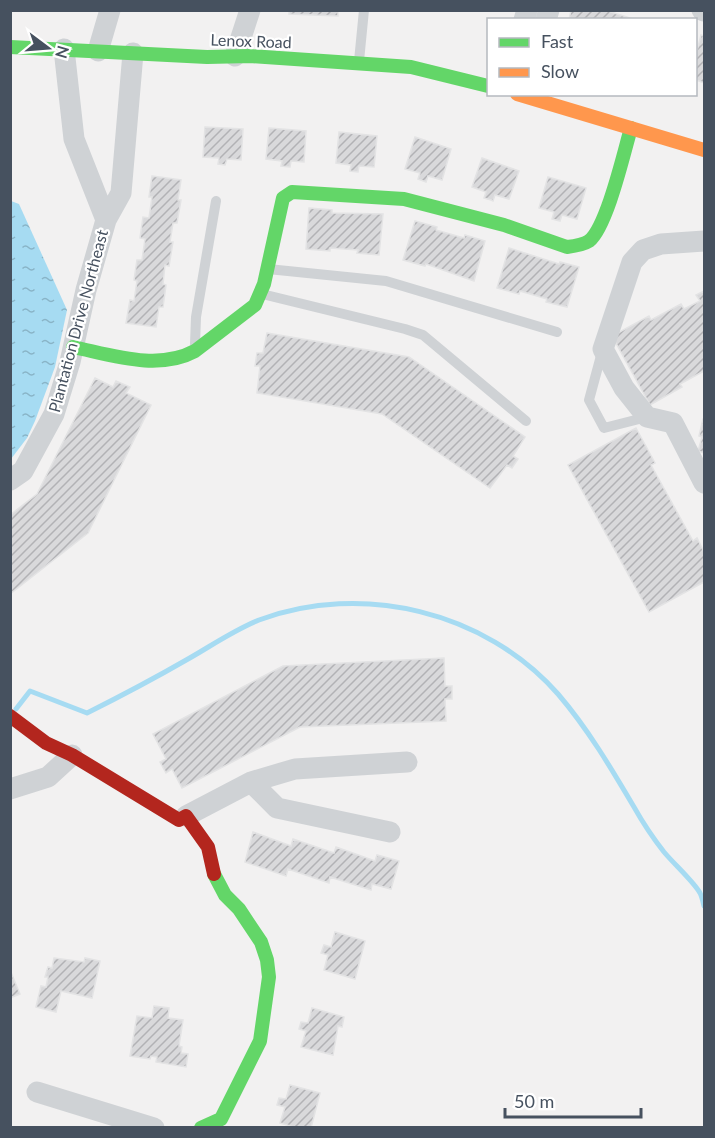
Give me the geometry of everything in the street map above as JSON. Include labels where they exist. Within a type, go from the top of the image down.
[{"type":"street","points":[[98,51],[110,10]]},
{"type":"street","points":[[235,56],[250,10]]},
{"type":"street","name":"Lenox Road","points":[[10,47],[207,57],[235,56],[411,67],[487,85]]},
{"type":"street","name":"Plantation Drive Northeast","points":[[64,49],[74,139],[82,144],[90,162],[89,174],[106,220]]},
{"type":"street","name":"Plantation Drive Northeast","points":[[10,480],[23,471],[54,414],[106,220],[121,193],[133,52]]},
{"type":"street","points":[[524,96],[705,150]]},
{"type":"street","points":[[73,347],[138,360],[157,361],[184,357],[195,351],[255,305],[267,269],[283,198],[292,192],[404,199],[504,225],[567,247],[579,246],[590,240],[602,223],[631,128]]},
{"type":"street","points":[[89,174],[122,175]]},
{"type":"street","points":[[705,241],[661,244],[643,250],[632,262],[603,349],[624,388],[647,417],[673,423],[705,483]]},
{"type":"street","points":[[10,716],[46,742],[179,819],[251,782],[295,769],[407,762]]},
{"type":"street","points":[[10,789],[48,777],[72,755]]},
{"type":"street","points":[[251,782],[277,808],[390,832]]},
{"type":"street","points":[[186,816],[208,847],[214,874],[225,895],[239,909],[261,942],[267,960],[269,977],[260,1041],[221,1119],[201,1128]]},
{"type":"street","points":[[37,1092],[154,1128]]},
{"type":"lane","points":[[359,63],[364,10]]},
{"type":"lane","points":[[195,351],[196,317],[216,201]]},
{"type":"lane","points":[[267,269],[386,281],[557,332]]},
{"type":"lane","points":[[260,294],[423,335],[526,421]]},
{"type":"lane","points":[[603,349],[589,400],[604,428],[647,417]]},
{"type":"water","points":[[11,201],[19,204],[67,310],[55,367],[35,421],[27,438],[11,459]]},
{"type":"building","points":[[289,10],[338,10],[338,16],[289,14]]},
{"type":"building","points":[[571,10],[605,10],[630,18],[569,18]]},
{"type":"building","points":[[701,35],[704,36],[704,83],[697,80],[697,50]]},
{"type":"building","points":[[205,127],[243,129],[241,160],[227,159],[225,165],[218,164],[219,158],[203,157]]},
{"type":"building","points":[[269,128],[306,131],[304,162],[291,161],[290,167],[281,166],[282,161],[266,159]]},
{"type":"building","points":[[339,132],[377,136],[374,167],[359,166],[358,172],[350,171],[351,165],[336,163]]},
{"type":"building","points":[[415,137],[451,149],[442,180],[428,176],[426,182],[418,179],[420,173],[405,169]]},
{"type":"building","points":[[482,158],[519,171],[509,199],[495,195],[493,201],[484,198],[486,192],[472,187]]},
{"type":"building","points":[[152,176],[181,180],[178,200],[181,200],[177,223],[173,223],[169,266],[165,265],[163,284],[166,285],[163,307],[159,307],[156,327],[126,323],[130,300],[134,301],[137,260],[142,260],[145,239],[140,238],[143,217],[149,218]]},
{"type":"building","points":[[548,177],[586,188],[577,219],[562,215],[560,221],[552,219],[554,212],[539,208]]},
{"type":"building","points":[[309,208],[332,210],[332,213],[383,214],[379,255],[357,253],[358,250],[306,249]]},
{"type":"building","points":[[415,221],[464,238],[465,235],[485,241],[474,281],[426,264],[425,266],[403,260]]},
{"type":"building","points":[[509,248],[559,264],[560,262],[579,267],[567,307],[546,302],[547,299],[520,291],[519,294],[497,288]]},
{"type":"building","points":[[704,291],[704,371],[680,384],[682,387],[650,405],[612,336],[649,316],[651,320],[681,304],[684,309],[700,301],[696,295]]},
{"type":"building","points":[[267,333],[409,357],[525,437],[513,456],[518,459],[512,468],[507,465],[490,488],[382,414],[257,393],[260,366],[255,366],[257,353],[263,353]]},
{"type":"building","points":[[95,378],[113,387],[116,381],[130,387],[126,393],[151,405],[88,533],[10,594],[10,515],[37,494]]},
{"type":"building","points":[[704,419],[704,453],[698,451]]},
{"type":"building","points":[[636,428],[655,463],[651,465],[693,541],[697,538],[704,552],[704,582],[649,612],[568,465]]},
{"type":"building","points":[[444,658],[445,686],[452,686],[452,699],[445,699],[446,721],[300,727],[182,788],[172,769],[166,773],[160,762],[166,759],[153,734],[283,666]]},
{"type":"building","points":[[253,832],[291,846],[293,839],[334,853],[336,847],[375,861],[377,855],[399,861],[391,889],[372,884],[371,890],[330,877],[329,883],[288,869],[286,876],[245,862]]},
{"type":"building","points":[[335,932],[365,941],[355,979],[324,970],[328,955],[321,953],[324,945],[331,947]]},
{"type":"building","points":[[54,958],[84,962],[85,958],[100,961],[92,998],[61,991],[56,1012],[36,1007],[41,986],[46,987],[48,977],[45,977],[48,967],[52,968]]},
{"type":"building","points":[[10,970],[20,994],[10,998]]},
{"type":"building","points":[[154,1006],[169,1008],[168,1018],[183,1020],[179,1046],[182,1047],[181,1053],[188,1054],[186,1067],[156,1062],[157,1057],[151,1056],[150,1059],[130,1056],[137,1016],[152,1018]]},
{"type":"building","points":[[312,1008],[344,1017],[342,1027],[338,1026],[333,1055],[301,1047],[306,1031],[299,1029],[301,1022],[308,1023]]},
{"type":"building","points":[[290,1085],[320,1093],[311,1128],[297,1128],[280,1123],[285,1107],[277,1105],[279,1098],[286,1099]]},
{"type":"waterway","points":[[16,709],[30,691],[87,713],[241,628],[259,620],[298,609],[339,604],[380,605],[420,612],[458,624],[495,642],[528,665],[558,694],[599,749],[656,841],[697,889],[704,906]]},
{"type":"traffic: fast","points":[[10,47],[207,57],[250,56],[411,67],[487,86]]},
{"type":"traffic: fast","points":[[73,347],[150,361],[181,357],[195,351],[255,305],[264,284],[283,198],[292,192],[404,199],[504,225],[567,247],[584,243],[596,233],[602,221],[631,128]]},
{"type":"traffic: fast","points":[[201,1128],[221,1119],[260,1041],[269,977],[267,960],[261,942],[239,909],[225,895],[214,874]]},
{"type":"traffic: slow","points":[[524,96],[704,150]]},
{"type":"traffic: jam","points":[[10,716],[46,743],[72,755],[179,820],[186,816],[208,847],[214,874]]}]
